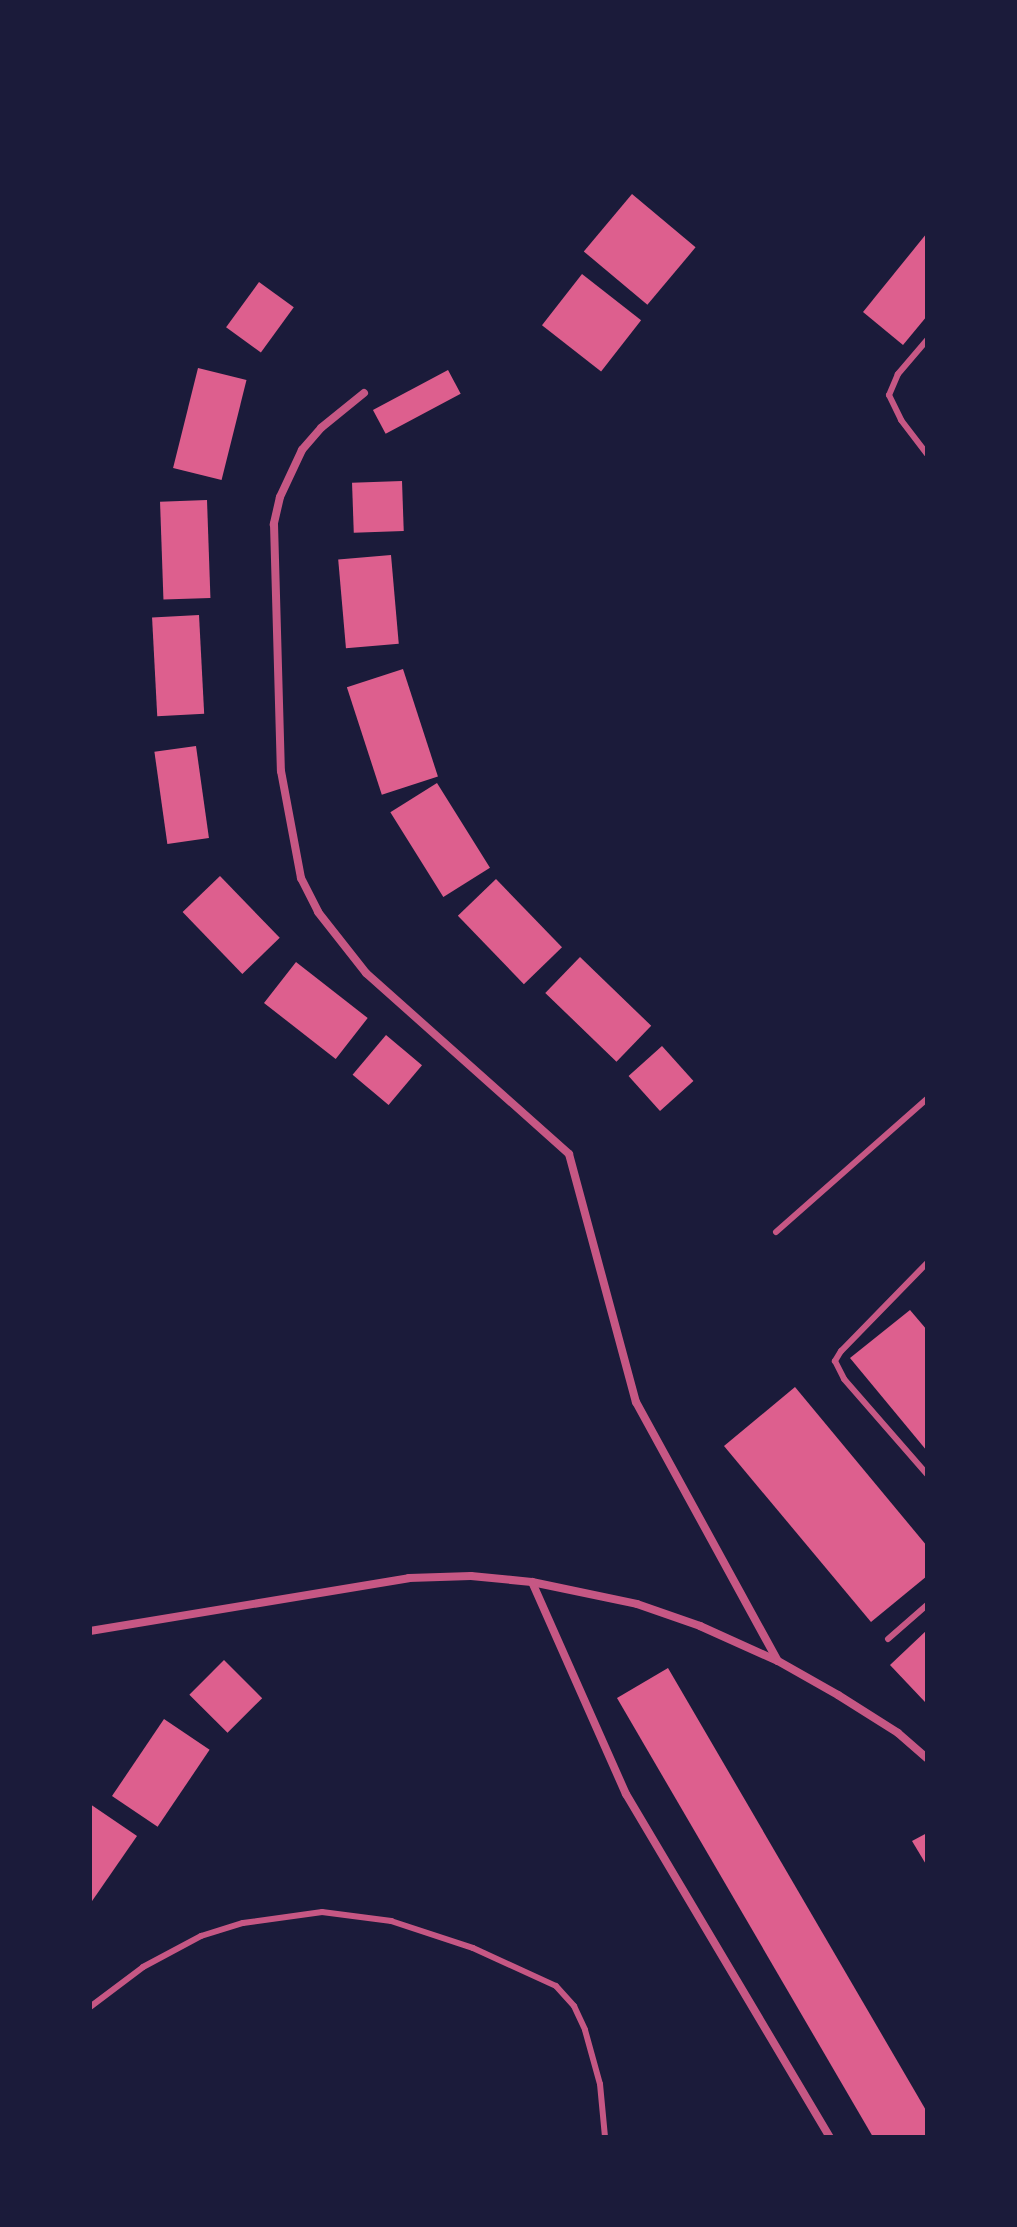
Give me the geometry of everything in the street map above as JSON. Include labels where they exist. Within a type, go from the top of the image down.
[{"type":"street","points":[[364,393],[321,428],[302,450],[280,497],[274,524],[281,771],[301,878],[318,912],[366,973],[569,1154],[636,1402],[778,1661]]},
{"type":"street","points":[[90,1631],[409,1578],[471,1576],[532,1582],[637,1604],[700,1626],[778,1661],[898,1733],[927,1758]]},
{"type":"street","points":[[532,1582],[626,1794],[830,2137]]},
{"type":"lane","points":[[927,340],[898,374],[889,395],[901,420],[927,454]]},
{"type":"lane","points":[[776,1232],[927,1099]]},
{"type":"lane","points":[[927,1263],[841,1351],[835,1361],[844,1379],[927,1474]]},
{"type":"lane","points":[[888,1639],[927,1605]]},
{"type":"lane","points":[[90,2007],[143,1967],[201,1936],[243,1923],[322,1912],[391,1921],[473,1948],[556,1986],[574,2006],[585,2030],[600,2084],[605,2137]]},
{"type":"building","points":[[632,194],[696,247],[647,305],[584,251]]},
{"type":"building","points":[[927,233],[927,316],[903,345],[863,312]]},
{"type":"building","points":[[582,274],[641,320],[601,371],[542,325]]},
{"type":"building","points":[[259,282],[294,307],[261,353],[226,327]]},
{"type":"building","points":[[198,368],[247,380],[222,480],[173,468]]},
{"type":"building","points":[[448,370],[461,394],[386,434],[373,410]]},
{"type":"building","points":[[402,481],[404,531],[354,533],[352,483]]},
{"type":"building","points":[[207,500],[210,598],[163,600],[160,502]]},
{"type":"building","points":[[391,555],[399,644],[346,648],[338,560]]},
{"type":"building","points":[[199,615],[204,714],[157,716],[152,617]]},
{"type":"building","points":[[403,669],[438,776],[382,795],[347,687]]},
{"type":"building","points":[[196,746],[209,838],[167,844],[154,752]]},
{"type":"building","points":[[437,783],[490,868],[443,897],[390,812]]},
{"type":"building","points":[[220,876],[280,938],[242,974],[183,912]]},
{"type":"building","points":[[496,879],[562,947],[524,984],[458,916]]},
{"type":"building","points":[[580,957],[651,1026],[616,1062],[545,993]]},
{"type":"building","points":[[296,962],[368,1018],[336,1059],[264,1003]]},
{"type":"building","points":[[386,1035],[422,1065],[389,1105],[353,1075]]},
{"type":"building","points":[[662,1046],[693,1081],[660,1111],[629,1076]]},
{"type":"building","points":[[910,1310],[927,1330],[927,1451],[850,1358]]},
{"type":"building","points":[[795,1387],[927,1546],[927,1576],[871,1622],[724,1446]]},
{"type":"building","points":[[927,1630],[927,1700],[925,1702],[890,1665]]},
{"type":"building","points":[[224,1660],[262,1698],[228,1733],[189,1695]]},
{"type":"building","points":[[668,1668],[927,2112],[927,2137],[873,2137],[617,1698]]},
{"type":"building","points":[[164,1719],[210,1750],[158,1827],[112,1796]]},
{"type":"building","points":[[90,1804],[137,1836],[90,1904]]},
{"type":"building","points":[[927,1833],[927,1866],[912,1841]]}]
